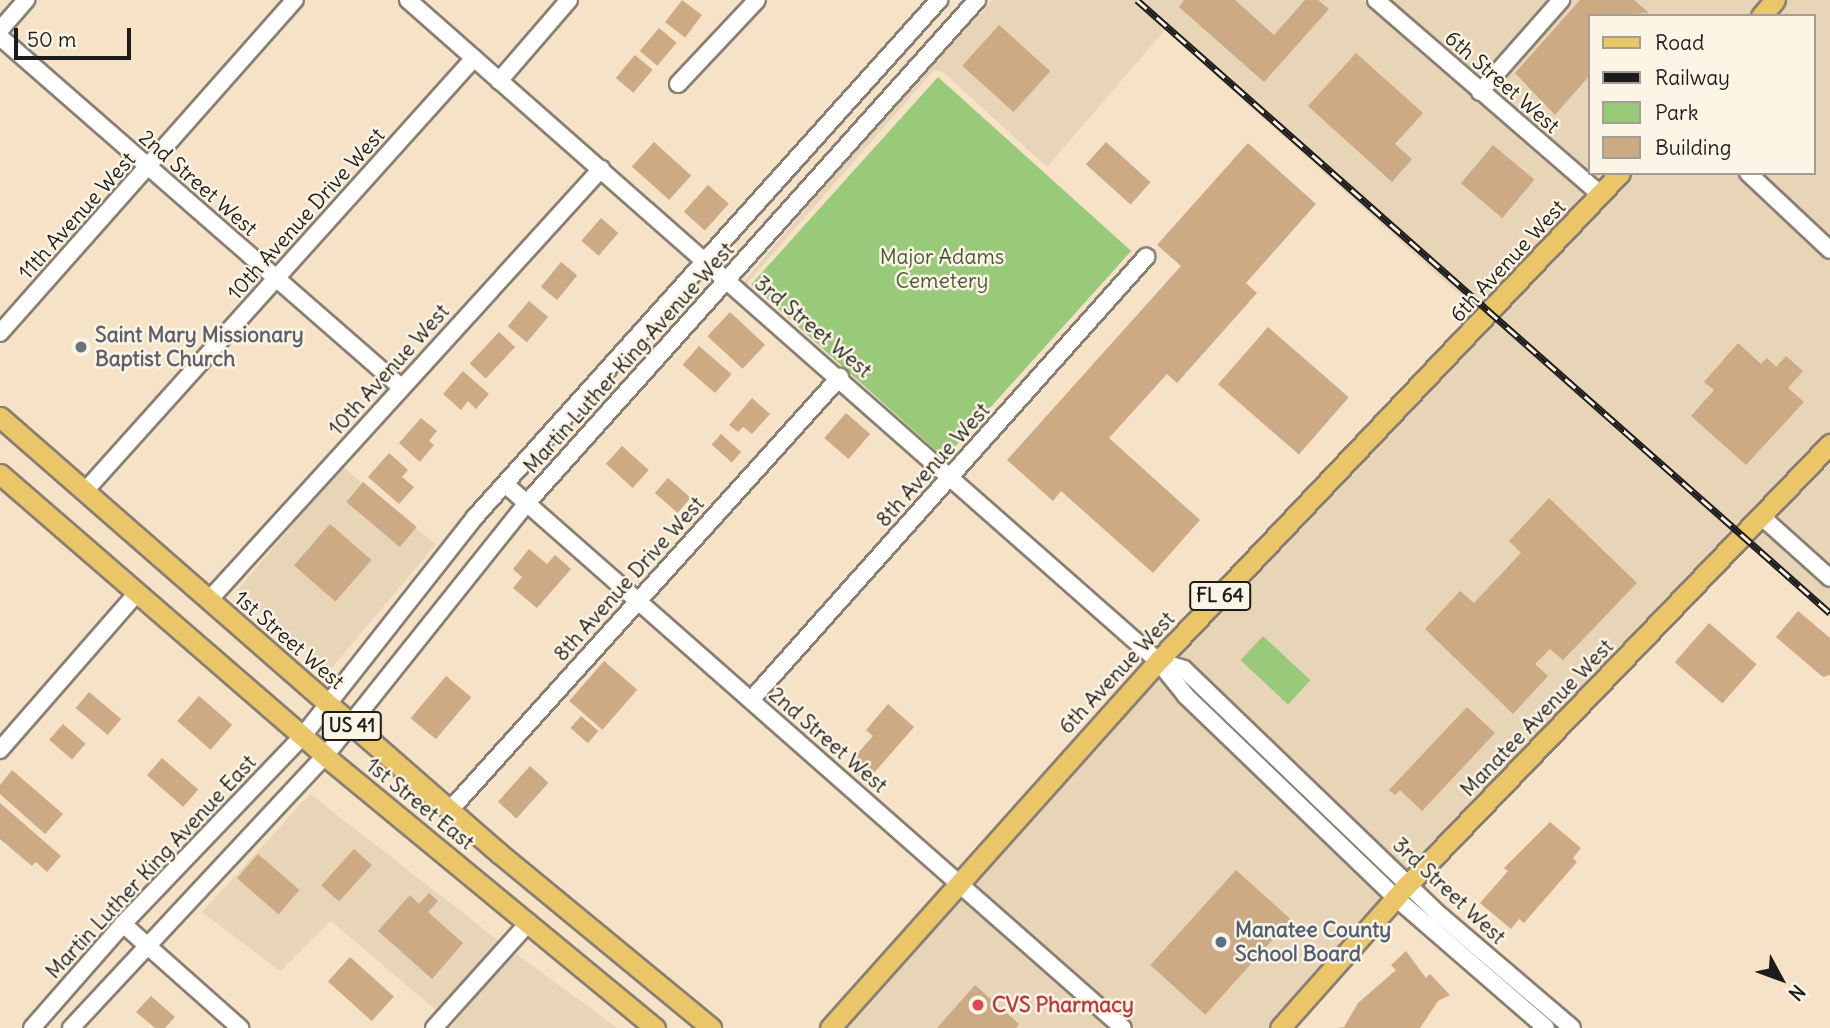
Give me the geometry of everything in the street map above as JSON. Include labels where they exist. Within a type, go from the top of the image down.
[{"type":"main road","points":[[1763,14],[1775,0]]},
{"type":"main road","name":"6th Avenue West","points":[[830,1028],[958,881],[1158,661],[1618,175]]},
{"type":"main road","name":"1st Street West","points":[[0,417],[351,725],[711,1028]]},
{"type":"main road","name":"Manatee Avenue West","points":[[1280,1028],[1402,891],[1830,444]]},
{"type":"main road","name":"1st Street East","points":[[0,474],[302,737],[656,1028]]},
{"type":"street","points":[[0,30],[26,0]]},
{"type":"street","name":"11th Avenue West","points":[[0,333],[295,0]]},
{"type":"street","name":"3rd Street West","points":[[408,0],[726,282],[840,377],[1158,661],[1186,696],[1288,794],[1402,891],[1572,1028]]},
{"type":"street","points":[[499,81],[569,0]]},
{"type":"street","points":[[678,84],[757,0]]},
{"type":"street","name":"Martin Luther King Avenue West","points":[[302,737],[505,484],[939,0]]},
{"type":"street","name":"6th Street West","points":[[1376,0],[1601,195]]},
{"type":"street","points":[[1480,92],[1561,0]]},
{"type":"street","name":"Martin Luther King Avenue West","points":[[325,756],[527,503],[975,1]]},
{"type":"street","name":"2nd Street West","points":[[0,37],[401,387]]},
{"type":"street","name":"10th Avenue Drive West","points":[[85,491],[474,58]]},
{"type":"street","name":"10th Avenue West","points":[[209,600],[601,169]]},
{"type":"street","points":[[1750,175],[1830,250]]},
{"type":"street","name":"8th Avenue West","points":[[751,699],[1146,257]]},
{"type":"street","name":"8th Avenue Drive West","points":[[450,810],[840,377]]},
{"type":"street","name":"2nd Street West","points":[[505,484],[1123,1028]]},
{"type":"street","points":[[1762,517],[1830,578]]},
{"type":"street","points":[[0,750],[137,593]]},
{"type":"street","name":"3rd Street West","points":[[1158,661],[1184,669],[1301,779],[1402,891],[1546,1028]]},
{"type":"street","name":"Martin Luther King Avenue East","points":[[32,1028],[123,924],[302,737]]},
{"type":"street","points":[[71,1028],[145,944],[325,756]]},
{"type":"street","points":[[1288,794],[1301,779]]},
{"type":"street","points":[[434,1028],[529,922]]},
{"type":"street","points":[[123,924],[240,1028]]},
{"type":"shaded area","points":[[993,0],[1363,0],[1588,195],[1479,312],[1165,30],[1047,167],[943,72],[934,70],[748,282],[747,289],[742,284],[863,141]]},
{"type":"shaded area","points":[[1388,0],[1548,0],[1479,79]]},
{"type":"shaded area","points":[[1573,0],[1763,0],[1751,14],[1588,14],[1588,174],[1492,91]]},
{"type":"shaded area","points":[[1787,0],[1830,0],[1830,238],[1762,175],[1816,175],[1816,14],[1775,14]]},
{"type":"shaded area","points":[[1590,175],[1606,175],[1599,183]]},
{"type":"shaded area","points":[[1630,175],[1738,175],[1830,261],[1830,430],[1407,872],[1189,663],[1174,657]]},
{"type":"shaded area","points":[[1830,457],[1830,616],[1748,545]]},
{"type":"shaded area","points":[[342,466],[435,544],[329,671],[236,592]]},
{"type":"shaded area","points":[[1158,675],[1181,702],[1384,898],[1268,1028],[1135,1028],[971,881]]},
{"type":"shaded area","points":[[310,794],[499,941],[437,1011],[331,921],[280,971],[202,912]]},
{"type":"shaded area","points":[[960,894],[1111,1028],[842,1028]]},
{"type":"shaded area","points":[[514,952],[617,1028],[450,1028]]},
{"type":"green space","name":"Major Adams Cemetery","points":[[938,77],[1131,251],[945,458],[751,284]]},
{"type":"green space","points":[[1263,636],[1311,680],[1288,704],[1240,660]]},
{"type":"building","points":[[682,0],[702,15],[685,37],[665,22]]},
{"type":"building","points":[[1184,0],[1235,0],[1274,35],[1305,0],[1318,0],[1329,9],[1264,82],[1179,7]]},
{"type":"building","points":[[1580,0],[1634,0],[1649,13],[1588,14],[1588,77],[1555,115],[1515,73]]},
{"type":"building","points":[[999,25],[1050,71],[1013,112],[962,66]]},
{"type":"building","points":[[659,28],[677,43],[657,66],[640,51]]},
{"type":"building","points":[[1356,53],[1423,113],[1395,144],[1412,159],[1392,182],[1308,106]]},
{"type":"building","points":[[635,55],[653,70],[633,93],[616,78]]},
{"type":"building","points":[[654,142],[691,175],[669,200],[632,167]]},
{"type":"building","points":[[1106,142],[1151,182],[1131,204],[1086,164]]},
{"type":"building","points":[[1248,143],[1316,204],[1246,283],[1257,293],[1177,383],[1167,374],[1109,438],[1200,520],[1153,573],[1061,491],[1053,501],[1007,460],[1181,266],[1157,245]]},
{"type":"building","points":[[1493,145],[1534,180],[1502,218],[1461,183]]},
{"type":"building","points":[[708,185],[729,204],[705,230],[684,212]]},
{"type":"building","points":[[601,218],[618,233],[599,256],[581,241]]},
{"type":"building","points":[[561,262],[577,275],[557,300],[541,287]]},
{"type":"building","points":[[529,301],[548,317],[527,342],[508,326]]},
{"type":"building","points":[[730,312],[765,345],[743,369],[707,336]]},
{"type":"building","points":[[1268,327],[1349,397],[1299,455],[1218,384]]},
{"type":"building","points":[[499,332],[515,347],[486,378],[470,363]]},
{"type":"building","points":[[1738,343],[1761,364],[1767,358],[1776,367],[1786,356],[1803,371],[1788,388],[1804,402],[1746,465],[1691,416],[1714,390],[1704,382]]},
{"type":"building","points":[[699,346],[731,374],[715,393],[683,365]]},
{"type":"building","points":[[463,371],[489,394],[476,409],[468,401],[461,410],[443,394]]},
{"type":"building","points":[[752,398],[770,414],[752,434],[743,427],[738,432],[729,425]]},
{"type":"building","points":[[846,413],[870,434],[849,459],[824,438]]},
{"type":"building","points":[[421,418],[437,431],[429,441],[434,445],[420,462],[399,443]]},
{"type":"building","points":[[721,434],[741,452],[732,462],[712,444]]},
{"type":"building","points":[[622,446],[649,470],[633,488],[606,464]]},
{"type":"building","points":[[389,453],[408,470],[402,477],[414,487],[399,504],[368,477]]},
{"type":"building","points":[[668,478],[691,498],[678,513],[655,493]]},
{"type":"building","points":[[363,482],[417,527],[400,547],[346,502]]},
{"type":"building","points":[[1549,498],[1637,583],[1563,660],[1550,649],[1535,664],[1548,676],[1513,714],[1425,629],[1460,591],[1474,603],[1521,553],[1509,541]]},
{"type":"building","points":[[330,524],[372,560],[335,602],[294,566]]},
{"type":"building","points":[[529,549],[547,564],[555,555],[571,569],[537,608],[513,588],[522,577],[513,569]]},
{"type":"building","points":[[1798,611],[1830,638],[1830,675],[1823,677],[1776,637]]},
{"type":"building","points":[[1709,623],[1757,664],[1722,704],[1675,662]]},
{"type":"building","points":[[604,661],[637,690],[602,730],[569,701]]},
{"type":"building","points":[[446,676],[471,697],[436,739],[411,718]]},
{"type":"building","points":[[89,692],[121,719],[108,735],[76,708]]},
{"type":"building","points":[[199,696],[232,725],[211,750],[177,721]]},
{"type":"building","points":[[888,704],[914,727],[866,782],[847,765],[873,736],[866,730]]},
{"type":"building","points":[[1467,707],[1495,733],[1422,811],[1400,790],[1395,795],[1389,790]]},
{"type":"building","points":[[581,716],[598,731],[588,743],[571,728]]},
{"type":"building","points":[[63,724],[86,744],[72,760],[49,740]]},
{"type":"building","points":[[162,758],[198,789],[183,807],[147,775]]},
{"type":"building","points":[[530,766],[549,783],[516,818],[498,802]]},
{"type":"building","points":[[12,770],[63,814],[45,834],[0,794],[0,785]]},
{"type":"building","points":[[0,803],[61,856],[47,872],[36,862],[32,866],[0,839]]},
{"type":"building","points":[[1550,822],[1581,848],[1573,858],[1577,862],[1524,923],[1519,919],[1511,929],[1480,903],[1508,871],[1504,868]]},
{"type":"building","points":[[354,849],[372,865],[339,901],[321,885]]},
{"type":"building","points":[[258,854],[300,890],[279,914],[237,878]]},
{"type":"building","name":"Manatee County School Board","points":[[1236,870],[1291,920],[1205,1015],[1150,965]]},
{"type":"building","points":[[429,893],[438,901],[428,912],[463,943],[432,979],[378,931],[410,895],[419,904]]},
{"type":"building","points":[[1406,951],[1426,978],[1430,974],[1450,995],[1438,1001],[1420,1028],[1337,1028],[1344,1027],[1358,1003],[1396,970],[1391,965]]},
{"type":"building","points":[[350,957],[394,996],[372,1021],[328,982]]},
{"type":"building","name":"CVS Pharmacy","points":[[975,985],[1019,1024],[1016,1028],[937,1028]]},
{"type":"building","points":[[151,996],[175,1017],[165,1028],[155,1028],[136,1012]]},
{"type":"railway","points":[[1137,0],[1830,613]]},
{"type":"place","name":"Saint Mary Missionary Baptist Church","points":[[81,347]]},
{"type":"place","name":"Manatee County School Board","points":[[1221,942]]},
{"type":"place","name":"CVS Pharmacy","points":[[978,1005]]}]
